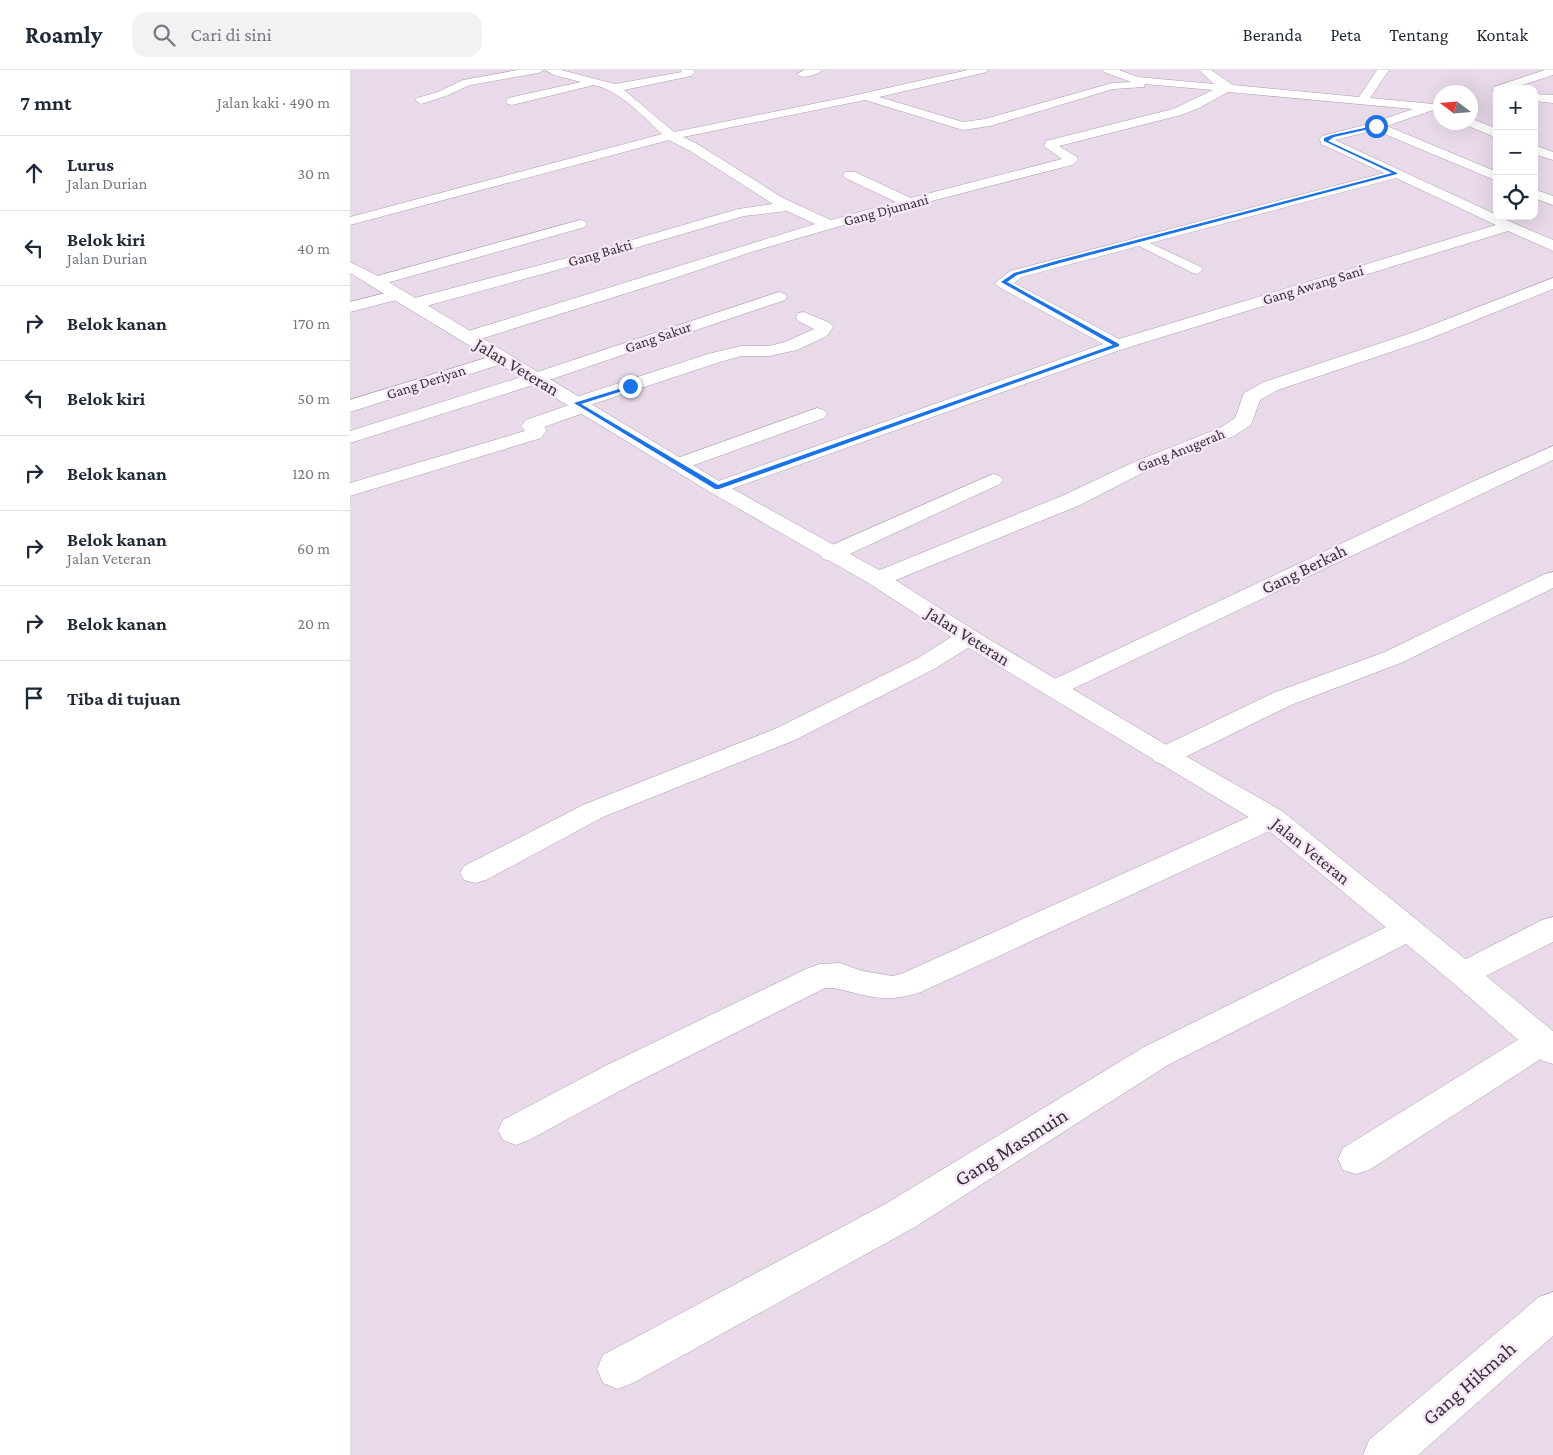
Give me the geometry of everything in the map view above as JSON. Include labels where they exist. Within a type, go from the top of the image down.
[{"type":"street","points":[[421,100],[442,94],[467,82],[538,70]]},
{"type":"street","points":[[551,70],[563,75],[614,88],[625,94],[670,136],[697,149],[760,192],[788,207],[831,225]]},
{"type":"street","points":[[614,88],[687,74],[689,72],[686,70]]},
{"type":"street","points":[[803,74],[816,70]]},
{"type":"street","points":[[350,221],[670,136],[864,97],[983,70]]},
{"type":"street","points":[[1108,70],[1137,80],[1433,108]]},
{"type":"street","points":[[1205,70],[1214,79],[1228,87]]},
{"type":"street","points":[[1363,100],[1383,70]]},
{"type":"street","points":[[1510,85],[1553,71]]},
{"type":"street","points":[[916,75],[934,80]]},
{"type":"street","points":[[864,97],[954,124],[970,125],[986,123],[1112,86],[1140,85],[1150,81]]},
{"type":"street","points":[[512,101],[595,83]]},
{"type":"street","name":"Gang Djumani","points":[[468,338],[746,249],[1067,162],[1071,160],[1070,157],[1050,146],[1051,144],[1177,112],[1193,106],[1228,87]]},
{"type":"street","points":[[1538,97],[1553,99]]},
{"type":"street","points":[[1433,109],[1326,138],[1326,141],[1553,246]]},
{"type":"street","points":[[1376,126],[1493,175]]},
{"type":"street","points":[[1478,126],[1493,132]]},
{"type":"street","points":[[1538,140],[1553,142]]},
{"type":"street","points":[[1538,150],[1553,156]]},
{"type":"street","points":[[1117,345],[1004,282],[1016,274],[1396,174]]},
{"type":"street","points":[[850,175],[911,203]]},
{"type":"street","points":[[1538,195],[1553,201]]},
{"type":"street","name":"Gang Bakti","points":[[350,307],[406,299],[606,252],[743,212],[788,207]]},
{"type":"street","points":[[376,281],[580,224]]},
{"type":"street","name":"Gang Awang Sani","points":[[717,488],[1022,377],[1117,345],[1509,226]]},
{"type":"street","name":"Jalan Veteran","points":[[350,267],[717,488],[878,579],[968,637],[1272,818],[1463,974],[1547,1046]]},
{"type":"street","name":"Gang Anugerah","points":[[878,579],[1072,500],[1141,466],[1228,432],[1244,422],[1251,397],[1271,386],[1420,336],[1553,283]]},
{"type":"street","name":"Gang Sakur","points":[[350,437],[537,378],[779,297]]},
{"type":"street","points":[[350,490],[534,434],[537,430],[531,426],[532,424],[714,358],[741,351],[769,351],[791,346],[821,332],[824,327],[804,317]]},
{"type":"street","name":"Gang Deriyan","points":[[350,406],[502,358]]},
{"type":"street","points":[[678,464],[817,414]]},
{"type":"street","name":"Gang Berkah","points":[[1055,688],[1450,499],[1553,452]]},
{"type":"street","points":[[831,554],[993,480]]},
{"type":"street","points":[[1165,756],[1282,699],[1394,657],[1553,579]]},
{"type":"street","points":[[474,873],[593,811],[786,734],[927,663],[968,637]]},
{"type":"street","points":[[516,1130],[615,1077],[820,976],[840,975],[857,982],[892,988],[909,984],[1272,818]]},
{"type":"street","points":[[1463,974],[1553,928]]},
{"type":"street","name":"Gang Masmuin","points":[[618,1369],[901,1215],[1156,1056],[1407,930]]},
{"type":"street","points":[[1356,1159],[1547,1046]]},
{"type":"street","name":"Gang Hikmah","points":[[1385,1455],[1553,1310]]},
{"type":"lane","points":[[1137,241],[1197,270]]},
{"type":"route","points":[[630,386],[577,403],[717,488],[1031,374],[1117,345],[1080,323],[1009,287],[1004,282],[1016,274],[1058,262],[1396,174],[1326,141],[1326,138],[1376,126]]}]
